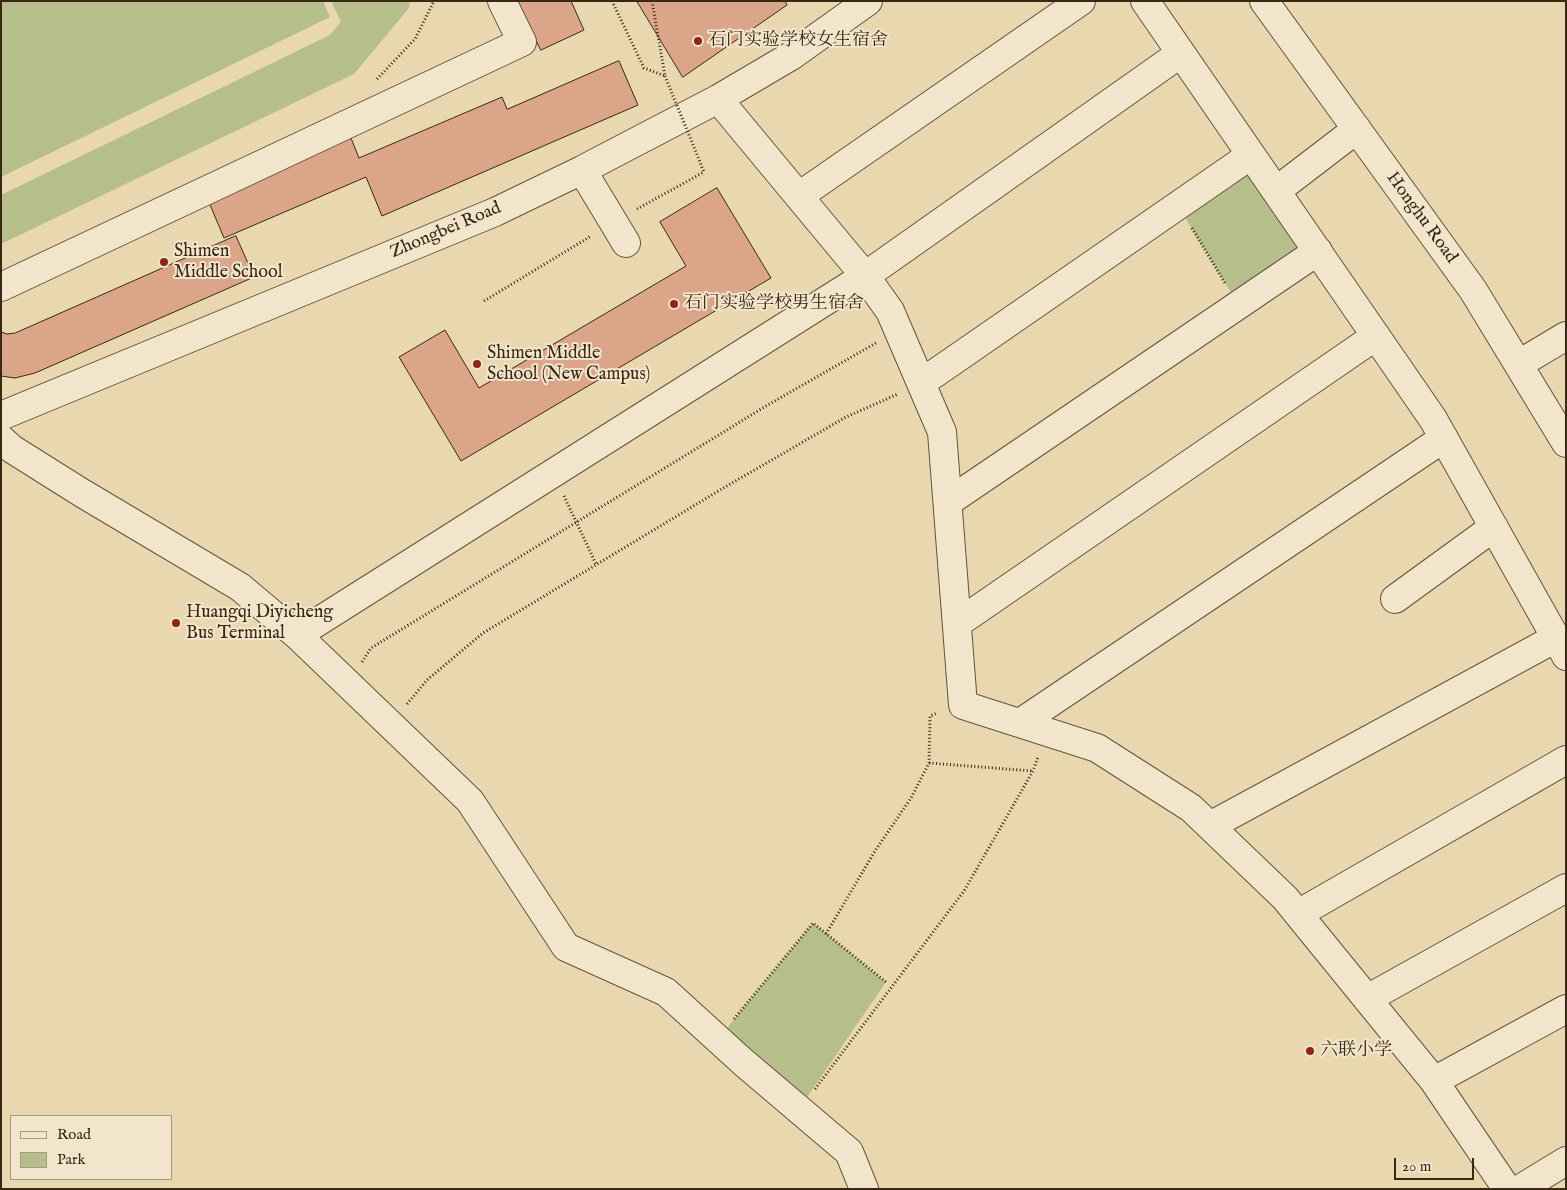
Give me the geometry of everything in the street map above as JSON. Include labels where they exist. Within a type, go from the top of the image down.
[{"type":"street","points":[[1,287],[522,42],[502,1]]},
{"type":"street","name":"Zhongbei Road","points":[[1,416],[486,216],[582,170],[718,99],[791,56],[868,1]]},
{"type":"street","points":[[799,196],[1081,1]]},
{"type":"street","points":[[1145,1],[1433,418],[1561,647],[1210,826]]},
{"type":"street","name":"Honghu Road","points":[[1264,1],[1473,290],[1566,443]]},
{"type":"street","points":[[297,635],[865,276],[1181,52]]},
{"type":"street","points":[[718,99],[865,276],[890,311],[942,432],[963,706],[1097,748],[1192,808],[1298,914],[1434,1081],[1507,1189]]},
{"type":"street","points":[[1276,191],[1357,129]]},
{"type":"street","points":[[921,383],[1251,155]]},
{"type":"street","points":[[582,170],[626,243]]},
{"type":"street","points":[[948,502],[1318,251]]},
{"type":"street","points":[[958,623],[1376,336]]},
{"type":"street","points":[[1519,364],[1566,336]]},
{"type":"street","points":[[1020,723],[1444,438]]},
{"type":"street","points":[[1,439],[12,449],[82,493],[240,587],[297,635],[470,801],[566,947],[666,992],[849,1152],[864,1189]]},
{"type":"street","points":[[1395,599],[1494,527]]},
{"type":"street","points":[[1298,914],[1566,760]]},
{"type":"street","points":[[1367,999],[1566,888]]},
{"type":"street","points":[[1434,1081],[1566,1010]]},
{"type":"street","points":[[1520,1189],[1566,1161]]},
{"type":"path","points":[[612,1],[644,68],[666,76]]},
{"type":"path","points":[[652,1],[666,76],[704,172]]},
{"type":"path","points":[[1178,206],[1238,304]]},
{"type":"path","points":[[347,683],[371,648],[766,406],[898,330]]},
{"type":"path","points":[[390,724],[427,680],[483,633],[725,487],[846,417],[921,383]]},
{"type":"path","points":[[553,473],[596,564]]},
{"type":"path","points":[[826,934],[875,851],[911,798],[929,763],[930,716],[963,706]]},
{"type":"path","points":[[799,1110],[964,891],[1033,771],[1047,732]]},
{"type":"path","points":[[929,763],[1033,771]]},
{"type":"path","points":[[718,1039],[813,923],[886,982]]},
{"type":"green space","points":[[1,1],[323,1],[330,17],[1,177]]},
{"type":"green space","points":[[331,1],[410,1],[409,8],[354,74],[1,244],[1,195],[330,35],[341,22]]},
{"type":"green space","points":[[1251,155],[1318,251],[1238,304],[1178,206]]},
{"type":"green space","points":[[813,923],[886,982],[799,1109],[718,1039]]},
{"type":"building","points":[[518,1],[571,1],[584,30],[541,50]]},
{"type":"building","name":"石门实验学校女生宿舍","points":[[637,1],[785,1],[787,5],[683,77]]},
{"type":"building","points":[[619,61],[638,105],[382,216],[366,177],[224,238],[208,200],[351,138],[359,158],[502,97],[507,109]]},
{"type":"building","name":"石门实验学校男生宿舍","points":[[717,188],[771,278],[461,461],[399,357],[445,330],[479,388],[686,266],[660,222]]},
{"type":"building","points":[[236,236],[254,277],[35,373],[15,378],[1,376],[1,332],[7,334],[15,333]]},
{"type":"place","name":"石门实验学校女生宿舍","points":[[698,41]]},
{"type":"place","name":"Shimen Middle School","points":[[164,262]]},
{"type":"place","name":"石门实验学校男生宿舍","points":[[674,304]]},
{"type":"place","name":"Shimen Middle School (New Campus)","points":[[477,364]]},
{"type":"place","name":"Huangqi Diyicheng Bus Terminal","points":[[176,623]]},
{"type":"place","name":"六联小学","points":[[1310,1051]]}]
